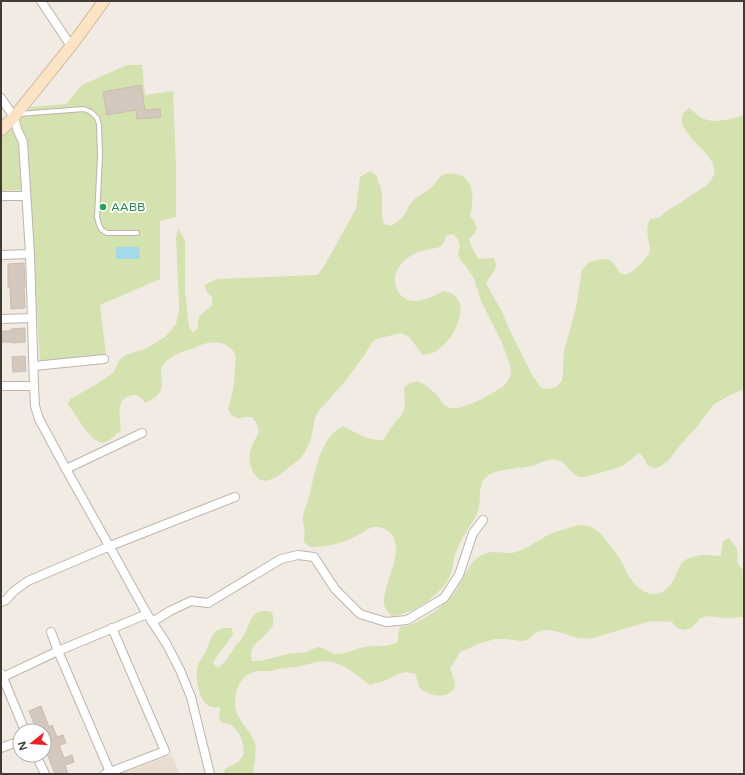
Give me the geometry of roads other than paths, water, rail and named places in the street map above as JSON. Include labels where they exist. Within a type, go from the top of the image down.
[{"type":"street","points":[[41,1],[71,46]]},
{"type":"street","points":[[1,130],[15,116],[71,46],[104,1]]},
{"type":"street","points":[[1,98],[15,116],[17,129],[23,142],[30,254],[35,406],[39,419],[146,614],[166,644],[180,670],[191,697],[210,774]]},
{"type":"street","points":[[1,196],[26,196]]},
{"type":"street","points":[[1,255],[30,254]]},
{"type":"street","points":[[1,319],[32,318]]},
{"type":"street","points":[[34,366],[104,359]]},
{"type":"street","points":[[1,386],[34,386]]},
{"type":"street","points":[[66,469],[142,433]]},
{"type":"street","points":[[1,602],[6,600],[14,591],[28,582],[110,546],[235,497]]},
{"type":"street","points":[[152,622],[191,601],[208,604],[281,559],[298,555],[314,557],[335,589],[360,614],[386,622],[407,620],[444,598],[459,575],[473,533],[483,520]]},
{"type":"street","points":[[22,723],[2,676],[146,614]]},
{"type":"street","points":[[51,632],[107,773],[165,750],[112,628]]},
{"type":"street","points":[[1,748],[12,744]]},
{"type":"street","points":[[39,763],[44,774]]},
{"type":"lane","points":[[15,116],[84,109],[91,112],[97,118],[99,124],[100,156],[97,217],[99,226],[107,233],[137,233]]},
{"type":"water","points":[[116,247],[139,247],[140,259],[116,259]]},
{"type":"place","name":"AABB","points":[[103,207]]}]
